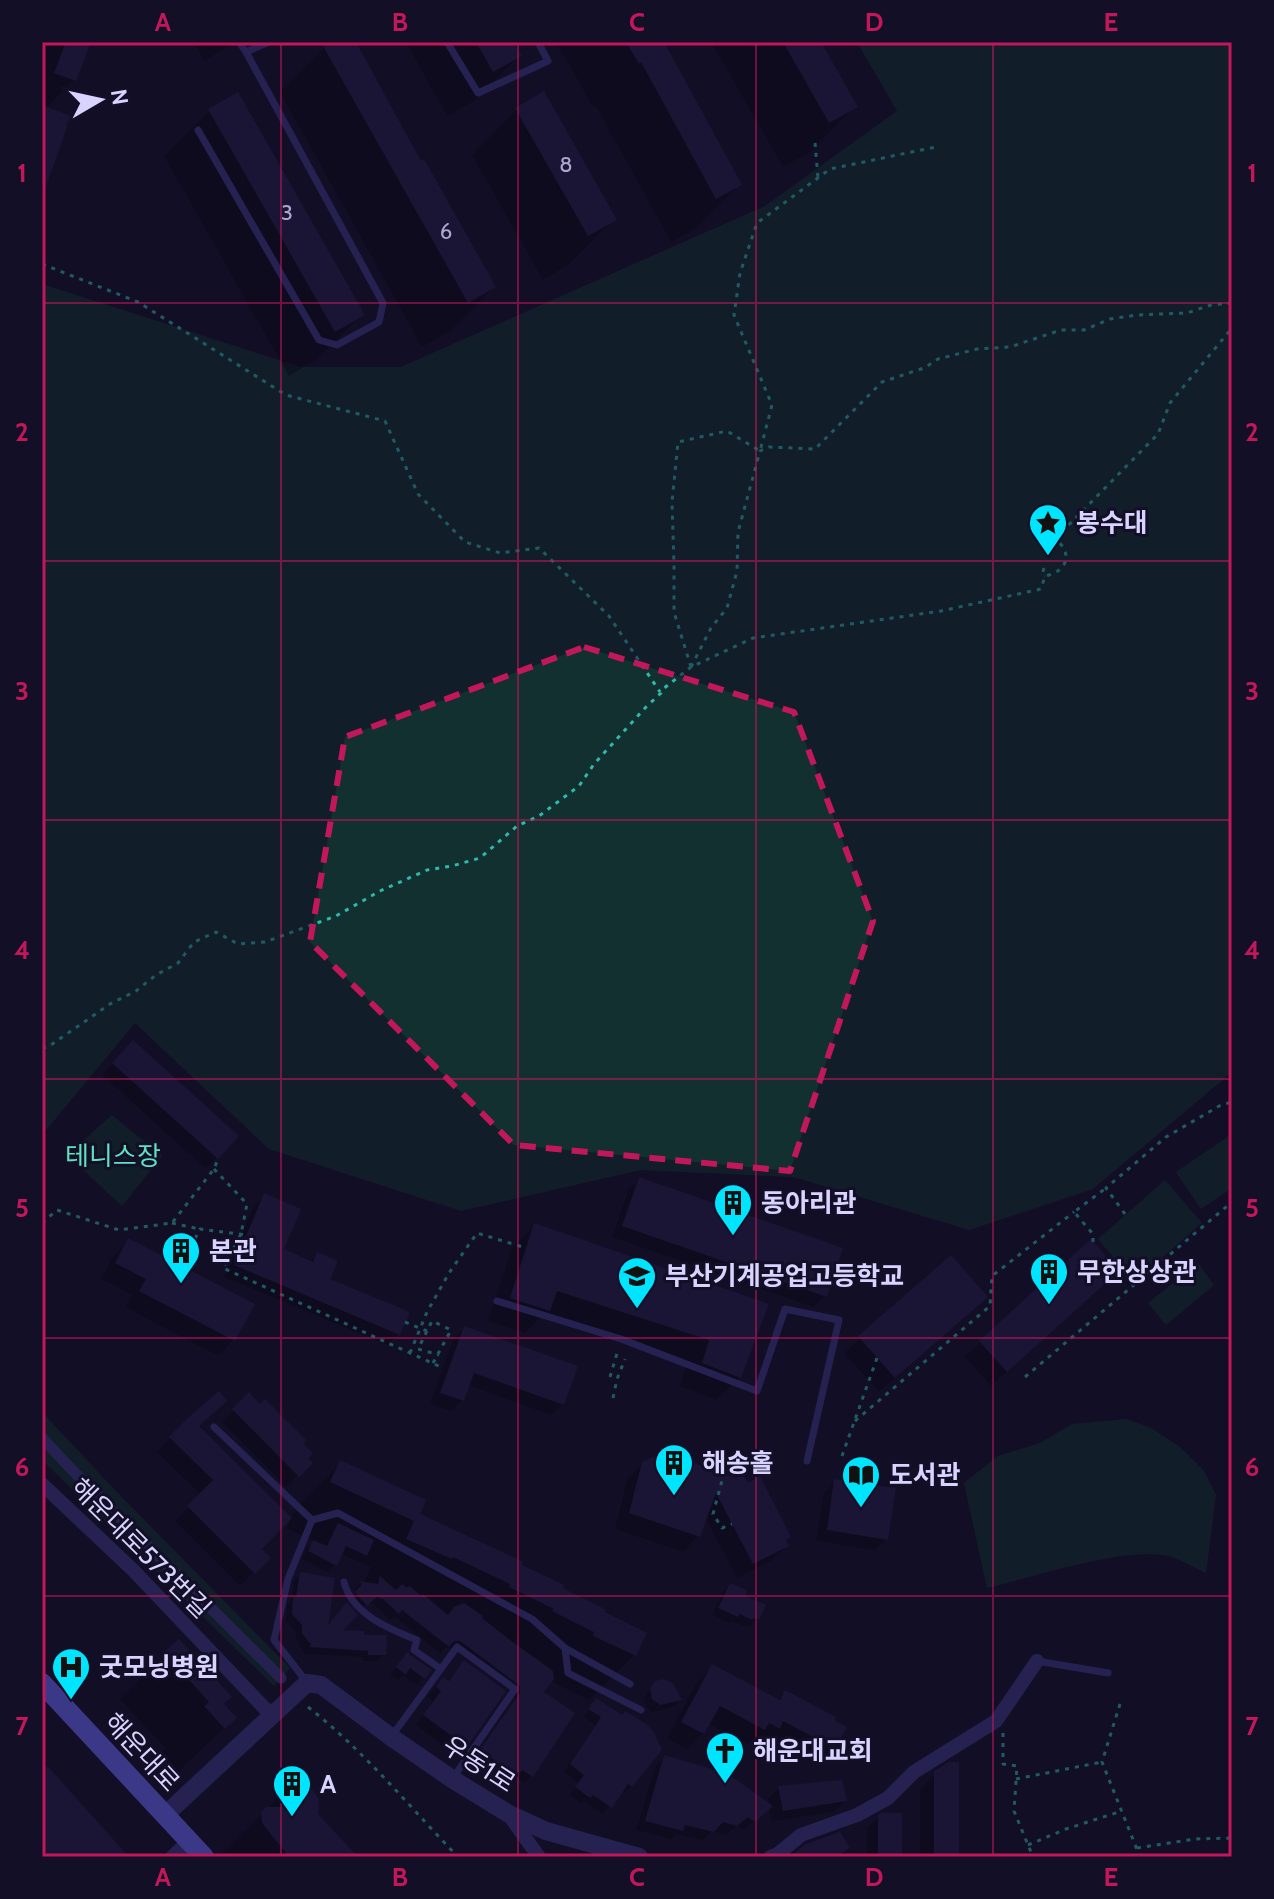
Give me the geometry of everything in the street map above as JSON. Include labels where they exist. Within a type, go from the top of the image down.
[{"type":"main road","name":"해운대로","points":[[42,1683],[204,1857]]},
{"type":"street","points":[[42,1438],[281,1678]]},
{"type":"street","name":"해운대로573번길","points":[[42,1484],[133,1570],[272,1716]]},
{"type":"street","points":[[770,1857],[801,1835],[857,1815],[888,1798],[914,1772],[996,1721],[1037,1661]]},
{"type":"street","name":"우동1로","points":[[301,1688],[321,1685],[452,1779],[509,1814],[546,1831],[639,1857]]},
{"type":"street","points":[[165,1815],[301,1688]]},
{"type":"street","points":[[509,1814],[539,1857]]},
{"type":"street","points":[[172,1857],[189,1841]]},
{"type":"lane","points":[[198,130],[319,340],[337,345],[379,322],[383,303],[239,42]]},
{"type":"lane","points":[[246,52],[269,42]]},
{"type":"lane","points":[[447,42],[478,93],[548,61],[538,42]]},
{"type":"lane","points":[[497,1301],[621,1339],[757,1391],[785,1309],[839,1320],[807,1461]]},
{"type":"lane","points":[[214,1427],[312,1520],[338,1513],[532,1619],[565,1648],[630,1684]]},
{"type":"lane","name":"우동1로","points":[[301,1688],[274,1640],[288,1579],[312,1520]]},
{"type":"lane","points":[[344,1582],[348,1595],[365,1612],[381,1625],[417,1640],[414,1650],[441,1669]]},
{"type":"lane","points":[[391,1737],[457,1647],[515,1689],[452,1779]]},
{"type":"lane","points":[[565,1648],[568,1673],[641,1710]]},
{"type":"lane","points":[[1037,1661],[1108,1673]]},
{"type":"path","points":[[815,143],[818,178]]},
{"type":"path","points":[[691,667],[711,628],[727,608],[737,571],[738,532],[772,405],[734,315],[740,273],[757,223],[830,169],[936,147]]},
{"type":"path","points":[[42,264],[138,302],[286,395],[385,421],[418,494],[465,542],[500,553],[539,548],[609,616],[661,693]]},
{"type":"path","points":[[760,451],[769,447],[815,449],[882,382],[924,368],[938,359],[977,349],[1010,347],[1061,330],[1084,330],[1110,319],[1187,313],[1211,305],[1232,303]]},
{"type":"path","points":[[1045,576],[1059,572],[1066,556],[1063,545],[1055,539],[1158,434],[1170,403],[1232,328]]},
{"type":"path","points":[[691,667],[674,612],[672,502],[678,442],[727,431],[760,451]]},
{"type":"path","points":[[42,1048],[136,991],[178,963],[194,942],[216,932],[238,944],[265,942],[336,916],[380,891],[427,870],[480,858],[517,826],[539,816],[579,786],[594,764],[646,707],[691,667],[753,638],[941,611],[1041,589],[1044,568]]},
{"type":"path","points":[[855,1421],[990,1306],[992,1276],[1166,1137],[1221,1105],[1232,1102]]},
{"type":"path","points":[[172,1223],[214,1169],[218,1159]]},
{"type":"path","points":[[214,1169],[247,1204],[244,1235],[223,1268],[443,1368]]},
{"type":"path","points":[[1106,1188],[1125,1214]]},
{"type":"path","points":[[1025,1377],[1232,1202]]},
{"type":"path","points":[[42,1223],[57,1210],[119,1230],[172,1223],[244,1235]]},
{"type":"path","points":[[1074,1212],[1093,1234],[1093,1242]]},
{"type":"path","points":[[181,1265],[200,1229]]},
{"type":"path","points":[[410,1353],[427,1312],[477,1233],[526,1248]]},
{"type":"path","points":[[433,1363],[439,1355],[451,1330],[432,1321],[418,1349],[439,1355]]},
{"type":"path","points":[[405,1322],[427,1331]]},
{"type":"path","points":[[610,1377],[616,1356]]},
{"type":"path","points":[[842,1456],[877,1358]]},
{"type":"path","points":[[613,1398],[625,1359]]},
{"type":"path","points":[[727,1462],[713,1514],[722,1528],[732,1524]]},
{"type":"path","points":[[301,1688],[328,1723],[458,1857]]},
{"type":"path","points":[[1120,1704],[1102,1762],[1140,1857]]},
{"type":"path","points":[[989,1725],[1003,1733],[1003,1764],[1017,1766],[1014,1811],[1033,1857]]},
{"type":"path","points":[[1016,1779],[1102,1762]]},
{"type":"path","points":[[1028,1845],[1122,1811]]},
{"type":"path","points":[[1137,1848],[1195,1839],[1232,1838]]},
{"type":"highlighted area","points":[[584,647],[794,712],[873,921],[790,1171],[514,1145],[310,942],[345,737]]},
{"type":"green space","points":[[857,42],[1232,42],[1232,1072],[1093,1189],[969,1230],[794,1177],[641,1170],[461,1211],[269,1149],[135,1023],[42,1135],[42,284],[300,367],[401,367],[765,206],[897,111]]},
{"type":"green space","name":"테니스장","points":[[112,1115],[162,1156],[122,1206],[67,1155]]},
{"type":"green space","points":[[1232,1134],[1232,1188],[1201,1209],[1176,1172]]},
{"type":"green space","points":[[1165,1180],[1202,1223],[1134,1282],[1098,1239]]},
{"type":"green space","points":[[1198,1263],[1214,1285],[1166,1325],[1148,1303]]},
{"type":"green space","points":[[42,1412],[290,1668],[274,1686],[42,1460]]},
{"type":"green space","points":[[1126,1419],[1151,1428],[1180,1447],[1204,1471],[1216,1495],[1206,1573],[1172,1557],[1132,1555],[1107,1558],[987,1588],[964,1483],[998,1456],[1040,1443],[1072,1424]]},
{"type":"building","points":[[66,42],[91,42],[76,81],[54,73]]},
{"type":"building","points":[[330,42],[356,42],[421,161],[424,159],[496,287],[468,303],[323,46]]},
{"type":"building","points":[[476,42],[514,42],[522,56],[493,72]]},
{"type":"building","points":[[626,42],[664,42],[742,185],[716,199],[641,62],[639,64]]},
{"type":"building","points":[[783,42],[821,42],[858,107],[829,123]]},
{"type":"building","points":[[544,91],[617,220],[588,236],[515,108]]},
{"type":"building","points":[[238,92],[365,315],[335,332],[208,109]]},
{"type":"building","points":[[42,105],[71,116],[44,192],[42,191]]},
{"type":"building","points":[[133,1040],[239,1136],[218,1159],[112,1063]]},
{"type":"building","name":"동아리관","points":[[639,1177],[843,1248],[827,1297],[622,1226]]},
{"type":"building","points":[[264,1193],[301,1209],[284,1249],[313,1262],[317,1252],[338,1261],[330,1279],[410,1312],[400,1335],[234,1265]]},
{"type":"building","points":[[534,1223],[769,1304],[741,1378],[702,1363],[709,1340],[557,1291],[550,1311],[510,1298]]},
{"type":"building","name":"본관","points":[[128,1238],[255,1304],[235,1341],[139,1291],[146,1279],[115,1263]]},
{"type":"building","name":"무한상상관","points":[[1091,1239],[1119,1271],[1007,1372],[979,1341]]},
{"type":"building","points":[[951,1255],[988,1297],[895,1378],[858,1336]]},
{"type":"building","points":[[464,1326],[578,1366],[564,1405],[474,1373],[464,1401],[440,1393]]},
{"type":"building","points":[[219,1391],[227,1401],[199,1426],[292,1518],[262,1549],[271,1558],[255,1574],[187,1506],[213,1480],[169,1437]]},
{"type":"building","points":[[249,1392],[260,1404],[265,1399],[306,1440],[304,1444],[313,1453],[308,1458],[313,1463],[299,1477],[232,1409]]},
{"type":"building","points":[[670,1449],[683,1453],[688,1461],[736,1478],[743,1474],[748,1483],[760,1476],[791,1537],[786,1540],[789,1546],[753,1564],[716,1493],[700,1537],[629,1513],[642,1462]]},
{"type":"building","points":[[340,1460],[426,1500],[420,1514],[522,1561],[522,1565],[564,1585],[563,1588],[647,1633],[636,1656],[593,1636],[594,1632],[509,1587],[510,1584],[406,1539],[414,1521],[330,1482]]},
{"type":"building","name":"도서관","points":[[834,1479],[896,1488],[888,1540],[827,1530]]},
{"type":"building","points":[[338,1523],[374,1540],[367,1556],[346,1546],[337,1566],[308,1551],[313,1540],[327,1546]]},
{"type":"building","points":[[300,1572],[335,1578],[328,1625],[347,1602],[358,1615],[343,1630],[364,1631],[364,1635],[387,1635],[386,1655],[309,1647],[311,1645],[302,1633],[302,1625],[292,1614]]},
{"type":"building","points":[[380,1576],[396,1590],[402,1584],[407,1588],[410,1586],[448,1615],[454,1607],[464,1603],[553,1671],[554,1679],[544,1692],[575,1713],[533,1777],[522,1770],[519,1774],[501,1765],[480,1750],[520,1693],[520,1686],[460,1641],[454,1641],[449,1647],[402,1610],[399,1614],[382,1598],[377,1597],[367,1606],[355,1592],[362,1584],[359,1581],[378,1584]]},
{"type":"building","points":[[730,1583],[746,1590],[746,1596],[766,1605],[759,1620],[740,1614],[738,1617],[718,1608]]},
{"type":"building","points":[[179,1639],[232,1697],[224,1704],[237,1718],[225,1729],[204,1706],[209,1702],[164,1652]]},
{"type":"building","points":[[408,1651],[432,1670],[425,1679],[410,1668],[406,1675],[396,1667]]},
{"type":"building","points":[[464,1660],[506,1691],[467,1747],[423,1715],[441,1691],[436,1687],[443,1677],[449,1681]]},
{"type":"building","points":[[712,1664],[780,1700],[785,1690],[836,1717],[835,1721],[847,1727],[835,1749],[783,1721],[780,1729],[769,1723],[765,1730],[720,1706],[704,1734],[681,1722]]},
{"type":"building","points":[[664,1679],[673,1683],[682,1700],[660,1705],[652,1699],[650,1688],[655,1681]]},
{"type":"building","points":[[596,1698],[622,1715],[625,1711],[646,1724],[654,1732],[662,1750],[632,1787],[628,1784],[612,1808],[575,1787],[584,1775],[570,1764],[601,1717],[588,1709]]},
{"type":"building","points":[[664,1755],[718,1772],[720,1768],[773,1806],[755,1822],[748,1817],[737,1826],[723,1822],[714,1832],[685,1825],[683,1831],[645,1821]]},
{"type":"building","points":[[42,1762],[52,1771],[129,1857],[42,1857]]},
{"type":"building","points":[[949,1762],[959,1762],[959,1857],[934,1857],[934,1771]]},
{"type":"building","points":[[842,1780],[847,1801],[783,1811],[778,1786]]},
{"type":"building","name":"A","points":[[288,1786],[311,1788],[319,1799],[318,1814],[358,1857],[316,1857],[313,1854],[289,1857],[262,1823],[261,1812],[266,1807],[285,1807],[285,1790]]},
{"type":"building","points":[[902,1813],[902,1857],[878,1857],[878,1815]]},
{"type":"building","points":[[840,1832],[850,1848],[835,1857],[790,1857],[806,1844]]},
{"type":"place","name":"봉수대","points":[[1048,557]]},
{"type":"place","name":"동아리관","points":[[733,1237]]},
{"type":"place","name":"본관","points":[[181,1285]]},
{"type":"place","name":"무한상상관","points":[[1049,1306]]},
{"type":"place","name":"부산기계공업고등학교","points":[[637,1310]]},
{"type":"place","name":"해송홀","points":[[674,1497]]},
{"type":"place","name":"도서관","points":[[861,1509]]},
{"type":"place","name":"굿모닝병원","points":[[71,1701]]},
{"type":"place","name":"해운대교회","points":[[725,1785]]},
{"type":"place","name":"A","points":[[292,1818]]}]
